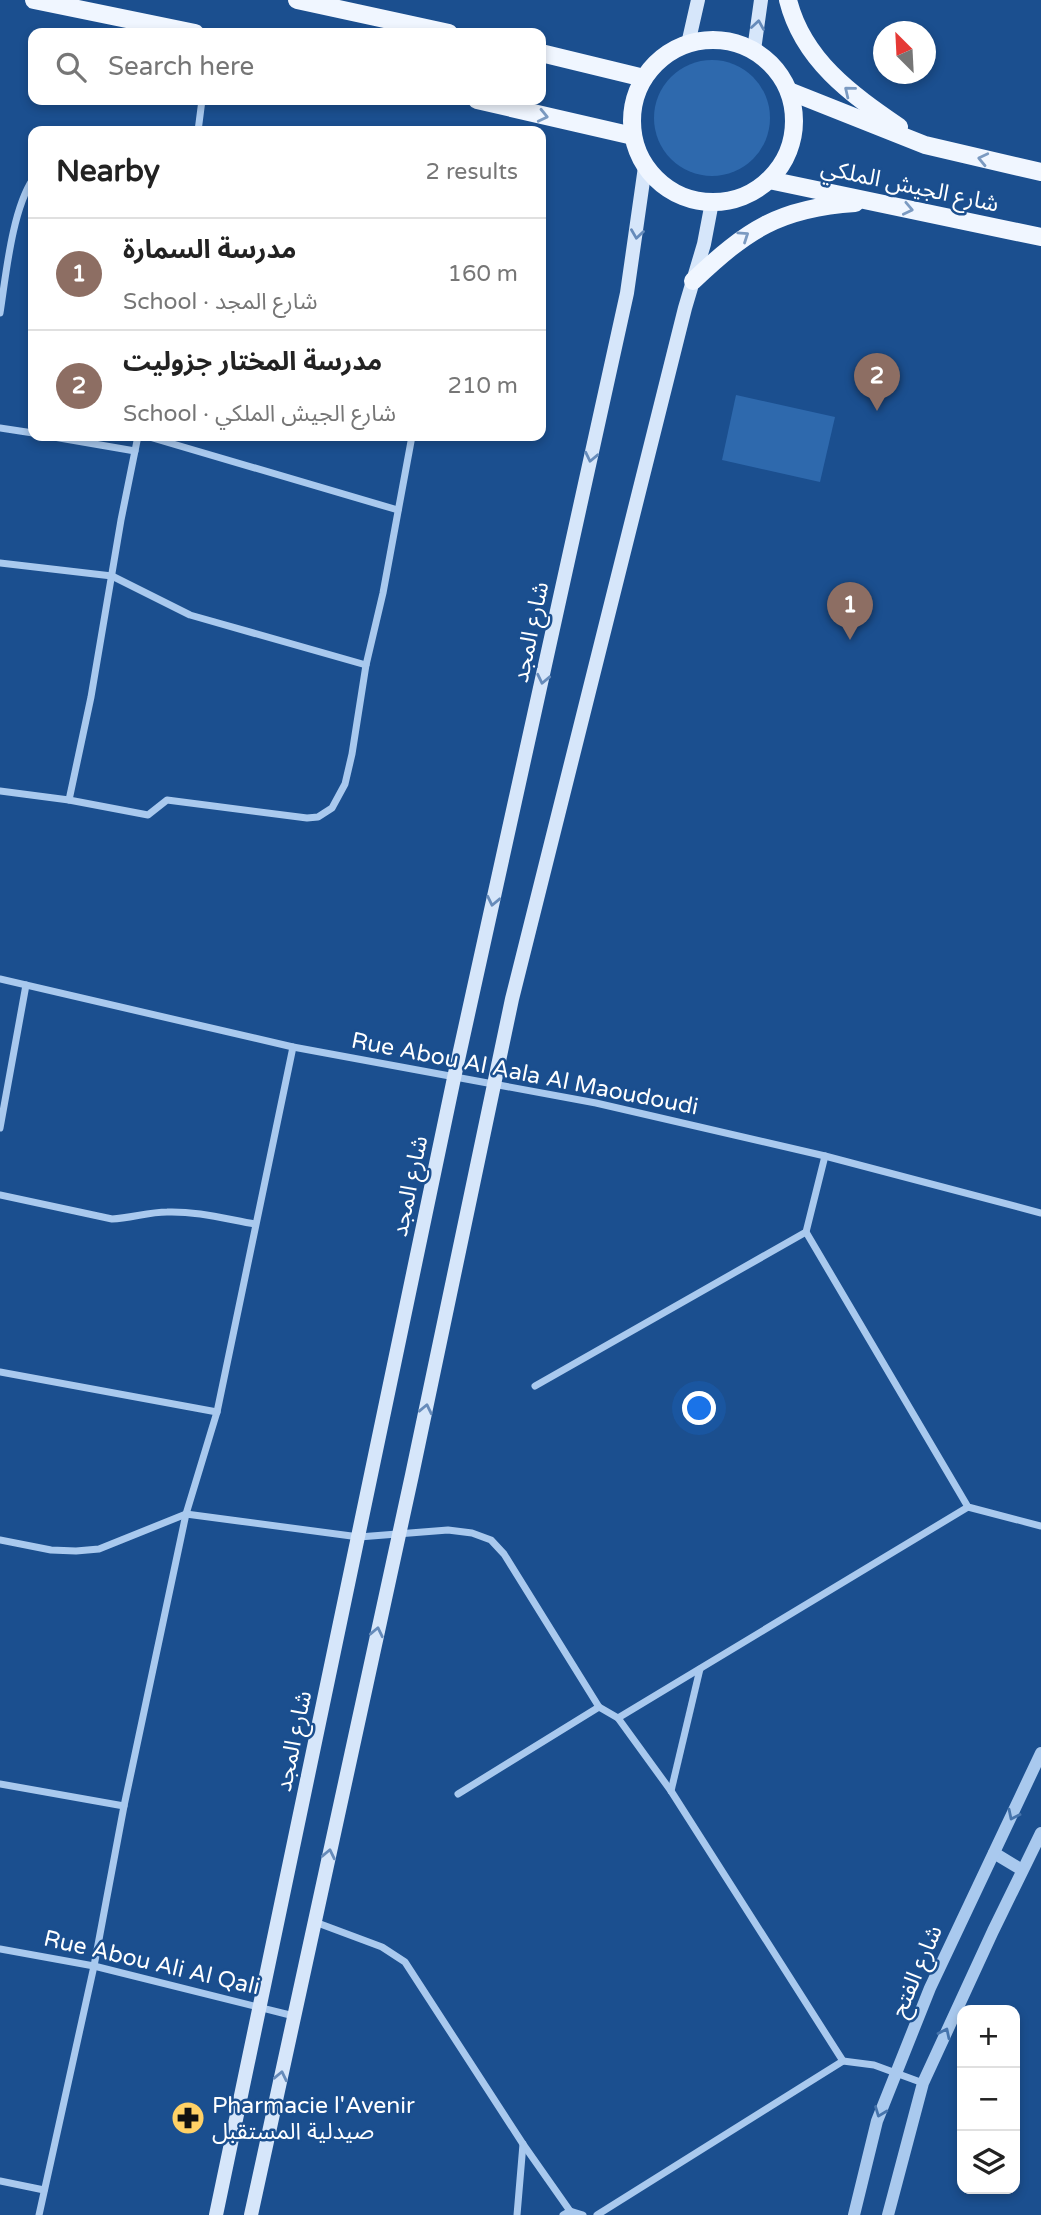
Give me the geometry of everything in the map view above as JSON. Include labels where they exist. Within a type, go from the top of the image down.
[{"type":"main road","points":[[34,0],[171,28]]},
{"type":"main road","points":[[297,0],[426,28]]},
{"type":"main road","points":[[688,44],[698,0]]},
{"type":"main road","points":[[754,50],[761,0]]},
{"type":"main road","points":[[788,0],[804,40],[835,79],[854,96],[925,145]]},
{"type":"main road","points":[[710,40],[733,42],[754,50],[775,68],[789,91],[794,115],[793,139],[785,159],[769,180],[752,192],[733,200],[712,202],[686,198],[663,186],[645,167],[633,136],[633,106],[644,78],[663,57],[688,44],[710,40]]},
{"type":"main road","points":[[546,54],[644,78]]},
{"type":"main road","name":"شارع الجيش الملكي","points":[[789,91],[925,145],[1041,172]]},
{"type":"main road","points":[[499,105],[633,136]]},
{"type":"main road","name":"شارع المجد","points":[[216,2215],[454,1078],[627,293],[645,167]]},
{"type":"main road","name":"شارع الجيش الملكي","points":[[769,180],[1041,237]]},
{"type":"main road","points":[[251,2215],[512,999],[704,244],[712,202]]},
{"type":"main road","points":[[693,281],[729,246],[782,217],[828,206],[876,202]]},
{"type":"street","points":[[199,126],[201,105]]},
{"type":"street","points":[[0,313],[24,192],[28,186]]},
{"type":"street","points":[[0,428],[28,432]]},
{"type":"street","points":[[77,441],[135,451]]},
{"type":"street","points":[[69,800],[137,441]]},
{"type":"street","points":[[163,441],[398,510]]},
{"type":"street","points":[[0,791],[69,800],[148,815],[167,800],[287,816],[318,817],[332,808],[345,784],[352,754],[366,665],[383,593],[411,441]]},
{"type":"street","points":[[0,563],[112,576],[190,615],[366,665]]},
{"type":"street","name":"Rue Abou Al Aala Al Maoudoudi","points":[[0,979],[293,1047],[596,1103],[825,1156],[1041,1213]]},
{"type":"street","points":[[0,1128],[26,985]]},
{"type":"street","points":[[39,2215],[94,1966],[124,1806],[186,1514],[217,1412],[293,1047]]},
{"type":"street","points":[[825,1156],[806,1232],[968,1507],[1041,1526]]},
{"type":"street","points":[[0,1195],[112,1219],[168,1212],[200,1214],[255,1224]]},
{"type":"street","points":[[535,1386],[806,1232]]},
{"type":"street","points":[[0,1372],[217,1412]]},
{"type":"street","points":[[618,1718],[968,1507]]},
{"type":"street","points":[[0,1540],[51,1550],[99,1549],[186,1514],[359,1538],[448,1530],[472,1533],[491,1540],[517,1572],[599,1707],[618,1718],[671,1791],[843,2062]]},
{"type":"street","points":[[671,1791],[700,1669]]},
{"type":"street","points":[[458,1794],[599,1707]]},
{"type":"street","name":"شارع الفتح","points":[[853,2215],[877,2121],[895,2073],[940,1966],[1041,1753]]},
{"type":"street","points":[[0,1784],[124,1806]]},
{"type":"street","points":[[888,2215],[923,2083],[937,2048],[1041,1833]]},
{"type":"street","points":[[994,1853],[1022,1870]]},
{"type":"street","points":[[314,1921],[383,1947],[405,1962],[566,2213],[583,2215]]},
{"type":"street","name":"Rue Abou Ali Al Qali","points":[[0,1949],[94,1966],[294,2016]]},
{"type":"street","points":[[597,2215],[843,2062],[874,2064],[923,2083]]},
{"type":"street","points":[[517,2215],[523,2144]]},
{"type":"street","points":[[0,2181],[44,2190]]},
{"type":"shaded area","points":[[712,60],[734,64],[753,77],[766,96],[770,118],[766,140],[753,159],[734,172],[712,176],[690,172],[671,159],[658,140],[654,118],[658,96],[671,77],[690,64]]},
{"type":"shaded area","points":[[736,395],[835,417],[820,482],[722,460]]},
{"type":"place","name":"مدرسة المختار جزوليت","points":[[877,411]]},
{"type":"place","name":"مدرسة السمارة","points":[[850,640]]},
{"type":"place","name":"Pharmacie l'Avenir صيدلية المستقبل","points":[[188,2118]]}]
